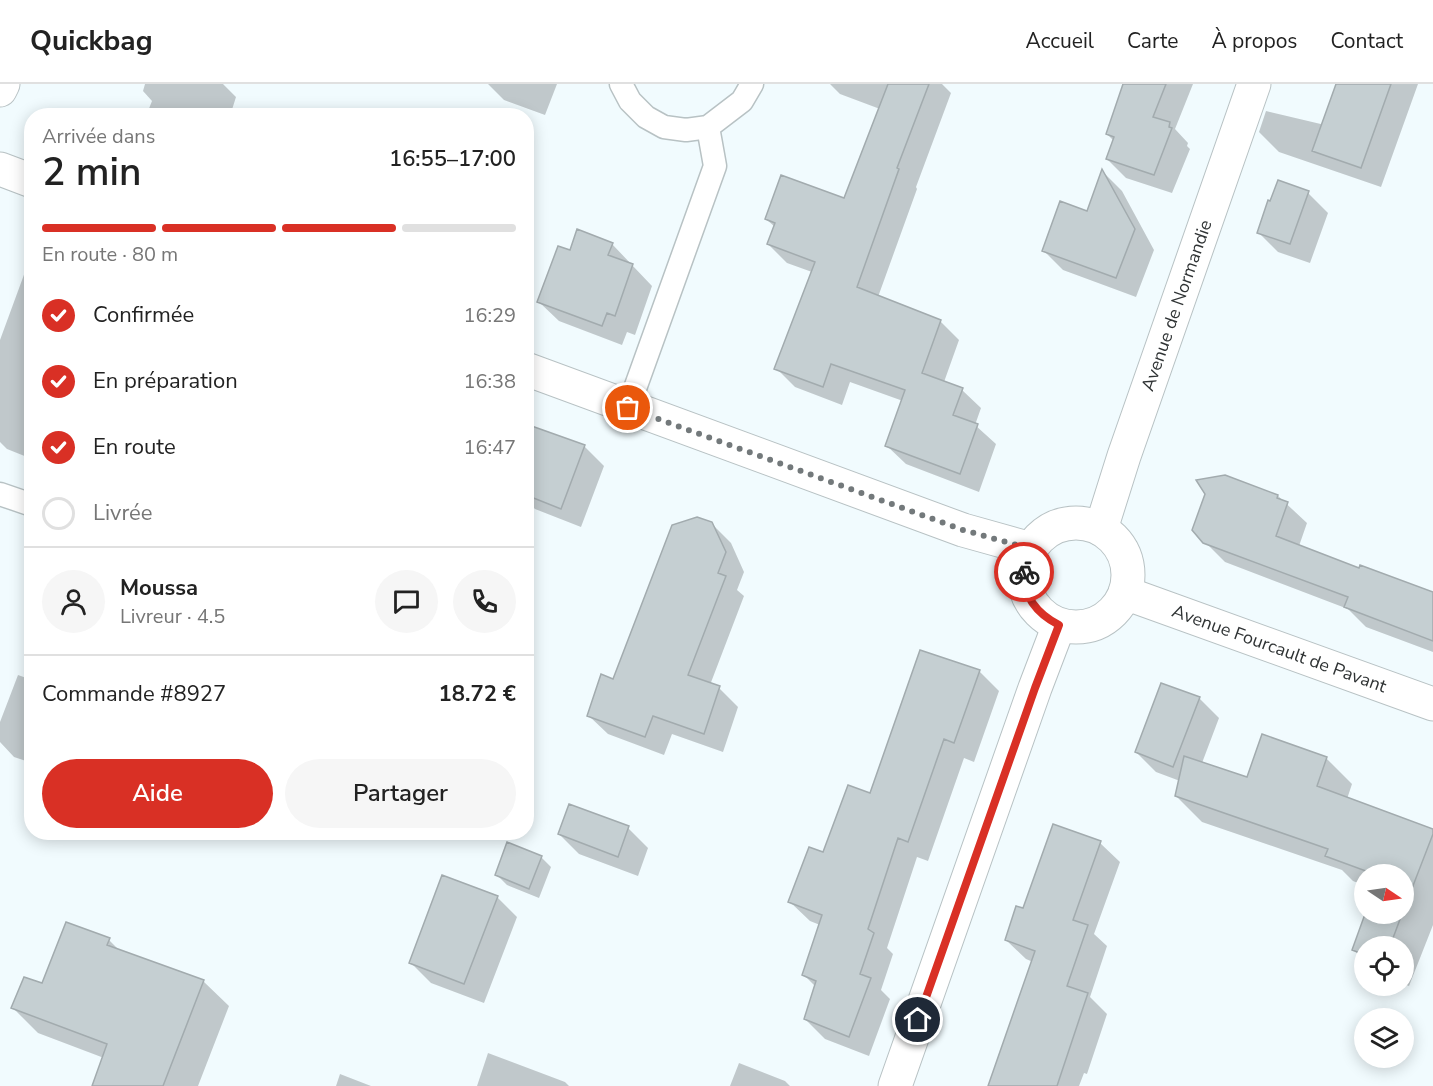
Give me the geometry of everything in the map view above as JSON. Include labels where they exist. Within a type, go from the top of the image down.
[{"type":"street","points":[[0,90],[3,84]]},
{"type":"street","name":"Avenue de Normandie","points":[[1101,529],[1124,456],[1254,84]]},
{"type":"street","points":[[0,169],[24,178]]},
{"type":"street","points":[[534,372],[963,530],[1031,549]]},
{"type":"street","points":[[1070,523],[1086,524],[1101,529],[1111,536],[1125,556],[1128,575],[1125,593],[1117,607],[1105,618],[1091,625],[1075,627],[1059,625],[1046,618],[1027,594],[1024,579],[1025,563],[1031,549],[1040,537],[1054,527],[1070,523]]},
{"type":"street","name":"Avenue Fourcault de Pavant","points":[[1125,593],[1433,704]]},
{"type":"street","points":[[895,1086],[1059,625]]},
{"type":"lane","points":[[621,84],[630,101],[646,117],[664,127],[686,130],[708,127],[742,101],[752,84]]},
{"type":"lane","points":[[628,408],[715,166],[708,127]]},
{"type":"lane","points":[[0,494],[24,502]]},
{"type":"building","points":[[888,84],[929,84],[897,168],[899,169],[857,287],[941,320],[922,373],[963,388],[953,415],[978,424],[960,474],[885,446],[905,390],[831,364],[823,387],[774,369],[815,262],[767,244],[775,223],[765,219],[781,175],[844,198]]},
{"type":"building","points":[[1123,84],[1166,84],[1153,117],[1170,122],[1169,127],[1172,128],[1154,175],[1106,159],[1114,137],[1106,134]]},
{"type":"building","points":[[1336,84],[1391,84],[1361,168],[1312,151]]},
{"type":"building","points":[[1102,169],[1135,229],[1116,278],[1042,251],[1060,201],[1087,211]]},
{"type":"building","points":[[1278,180],[1309,191],[1290,244],[1257,233],[1268,200],[1270,201]]},
{"type":"building","points":[[577,229],[613,243],[608,255],[633,264],[615,316],[607,313],[602,326],[537,302],[558,246],[570,250]]},
{"type":"building","points":[[534,427],[585,445],[561,509],[534,498]]},
{"type":"building","points":[[1225,475],[1278,495],[1277,498],[1288,502],[1276,536],[1359,568],[1360,565],[1433,592],[1433,641],[1344,607],[1348,597],[1203,543],[1192,530],[1205,494],[1196,480]]},
{"type":"building","points":[[697,517],[712,522],[726,552],[718,573],[726,576],[688,675],[720,686],[704,734],[653,716],[645,737],[587,716],[601,674],[613,679],[672,525]]},
{"type":"building","points":[[920,650],[980,670],[954,743],[944,739],[908,842],[898,838],[868,929],[874,933],[860,974],[871,978],[849,1037],[804,1019],[816,981],[802,975],[822,915],[788,902],[809,847],[823,852],[848,785],[870,793]]},
{"type":"building","points":[[1161,683],[1200,697],[1173,767],[1135,752]]},
{"type":"building","points":[[1262,734],[1327,757],[1317,786],[1433,829],[1414,883],[1414,864],[1354,864],[1354,867],[1325,856],[1328,849],[1175,796],[1184,756],[1247,777]]},
{"type":"building","points":[[569,804],[629,826],[618,857],[558,834]]},
{"type":"building","points":[[1053,824],[1101,841],[1073,920],[1088,925],[1067,986],[1088,993],[1057,1086],[988,1086],[1035,951],[1005,940],[1016,906],[1023,908]]},
{"type":"building","points":[[507,842],[542,856],[529,889],[495,875]]},
{"type":"building","points":[[442,875],[498,896],[464,984],[409,963]]},
{"type":"building","points":[[66,922],[110,938],[107,945],[204,980],[163,1086],[92,1086],[107,1044],[11,1008],[24,977],[42,983]]},
{"type":"building","points":[[1361,924],[1398,924],[1394,936],[1357,936]]},
{"type":"way so far","points":[[628,408],[963,530],[1031,549],[1024,572]]},
{"type":"route","points":[[918,1020],[1059,625],[1046,618],[1035,607],[1027,594],[1024,572]]}]
